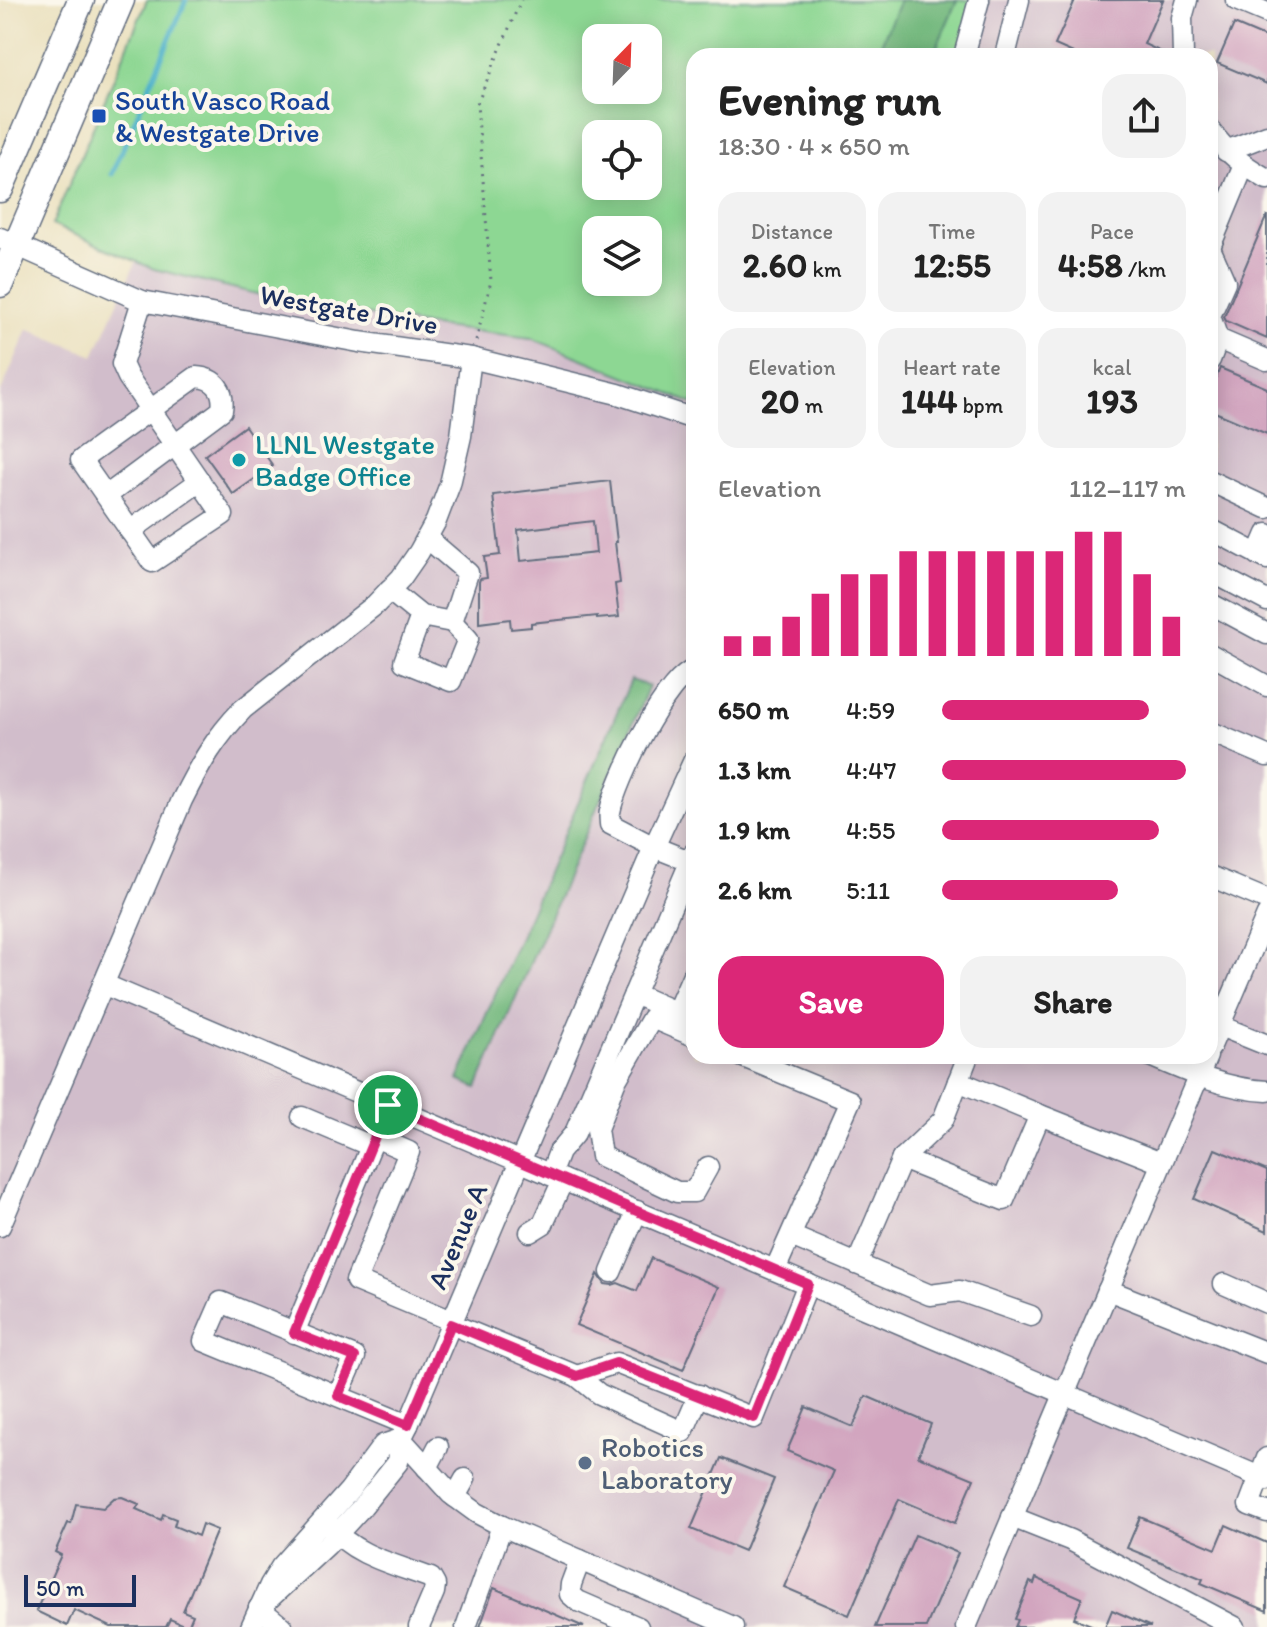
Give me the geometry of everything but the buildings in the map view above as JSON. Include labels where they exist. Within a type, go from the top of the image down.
[{"type":"main road","points":[[0,189],[81,0]]},
{"type":"main road","points":[[0,284],[8,241],[121,0]]},
{"type":"street","points":[[966,48],[979,0]]},
{"type":"street","points":[[1007,48],[1019,0]]},
{"type":"street","points":[[1183,48],[1182,18],[1187,0]]},
{"type":"street","points":[[1236,0],[1267,13]]},
{"type":"street","points":[[1226,151],[1267,135]]},
{"type":"street","points":[[1218,140],[1226,151],[1267,179]]},
{"type":"street","points":[[1218,228],[1244,165]]},
{"type":"street","name":"Westgate Drive","points":[[8,241],[142,301],[359,342],[471,358],[618,394],[686,416]]},
{"type":"street","points":[[1218,266],[1225,282],[1218,298]]},
{"type":"street","points":[[106,496],[175,446],[222,410],[222,394],[218,386],[205,378],[196,377],[151,410],[81,460],[130,531],[152,562],[223,515],[175,446],[151,410],[128,377],[122,364],[142,301]]},
{"type":"street","points":[[1218,339],[1267,360]]},
{"type":"street","points":[[0,1226],[182,800],[208,751],[243,709],[375,605],[401,578],[427,538],[450,484],[461,436],[471,358]]},
{"type":"street","points":[[130,531],[200,481]]},
{"type":"street","points":[[1218,485],[1267,508]]},
{"type":"street","points":[[1218,533],[1262,557],[1267,534]]},
{"type":"street","points":[[427,538],[468,573],[452,622]]},
{"type":"street","points":[[1218,575],[1267,601]]},
{"type":"street","points":[[389,590],[421,616],[452,622],[468,639],[451,681],[404,662],[421,616]]},
{"type":"street","points":[[1218,608],[1267,634]]},
{"type":"street","points":[[1218,658],[1267,686]]},
{"type":"street","points":[[686,672],[662,700],[637,745],[609,812],[610,824],[654,847],[686,857]]},
{"type":"street","points":[[1218,735],[1267,756]]},
{"type":"street","name":"Avenue A","points":[[405,1432],[686,777]]},
{"type":"street","points":[[530,1232],[543,1224],[556,1177],[559,1152],[575,1133],[686,875]]},
{"type":"street","points":[[1218,879],[1267,900]]},
{"type":"street","points":[[1218,1030],[1267,915]]},
{"type":"street","points":[[103,984],[1065,1393],[1264,1471],[1249,1505],[1267,1512]]},
{"type":"street","points":[[634,994],[685,1016]]},
{"type":"street","points":[[686,1033],[652,1018],[615,1082],[597,1129],[601,1156],[677,1192],[694,1192],[708,1167]]},
{"type":"street","points":[[1220,1026],[1267,1045]]},
{"type":"street","points":[[760,1064],[850,1101],[775,1270]]},
{"type":"street","points":[[857,1264],[902,1159],[943,1120],[965,1064]]},
{"type":"street","points":[[1169,1064],[1198,1076],[1251,1090],[1267,1091]]},
{"type":"street","points":[[966,1627],[1203,1064]]},
{"type":"street","points":[[958,1081],[1161,1163]]},
{"type":"street","points":[[294,1333],[388,1105]]},
{"type":"street","points":[[902,1159],[1004,1200],[1040,1115]]},
{"type":"street","points":[[302,1117],[409,1152],[356,1281]]},
{"type":"street","points":[[611,1272],[637,1211]]},
{"type":"street","points":[[791,1236],[930,1295],[960,1291],[1031,1316]]},
{"type":"street","points":[[321,1267],[577,1376],[599,1394],[683,1432],[699,1395]]},
{"type":"street","points":[[577,1376],[616,1363],[754,1418],[808,1284]]},
{"type":"street","points":[[1224,1284],[1267,1303]]},
{"type":"street","points":[[1108,1290],[1267,1353]]},
{"type":"street","points":[[338,1396],[355,1357],[221,1302],[204,1341],[338,1396],[405,1432],[427,1468],[455,1497],[502,1526],[580,1560],[698,1620],[733,1627]]},
{"type":"street","points":[[282,1627],[255,1618],[281,1567],[330,1527],[349,1491],[383,1445],[405,1432]]},
{"type":"street","points":[[427,1468],[438,1447]]},
{"type":"street","points":[[455,1497],[465,1479]]},
{"type":"street","points":[[1012,1517],[1070,1540],[1235,1627]]},
{"type":"street","points":[[466,1627],[502,1526]]},
{"type":"street","points":[[330,1527],[355,1550],[431,1578],[435,1585],[434,1592],[419,1627]]},
{"type":"street","points":[[580,1560],[570,1594],[578,1601],[638,1627]]},
{"type":"path","points":[[471,358],[491,281],[477,104],[521,0]]},
{"type":"shaded area","points":[[171,0],[1267,0],[1267,1627],[0,1627],[0,394],[28,329],[94,356],[153,223]]},
{"type":"green space","points":[[147,0],[988,0],[967,48],[686,48],[686,401],[531,338],[425,325],[265,296],[154,269],[52,225]]},
{"type":"green space","points":[[900,0],[957,0],[936,48],[879,48]]},
{"type":"green space","points":[[631,680],[649,686],[477,1088],[458,1080]]},
{"type":"waterway","points":[[112,174],[186,0]]},
{"type":"place","name":"South Vasco Road & Westgate Drive","points":[[99,116]]},
{"type":"place","name":"LLNL Westgate Badge Office","points":[[239,460]]},
{"type":"place","name":"Robotics Laboratory","points":[[585,1463]]},
{"type":"route","points":[[388,1105],[808,1284],[754,1418],[616,1363],[577,1376],[451,1324],[408,1425],[338,1396],[355,1357],[294,1333],[388,1105]]}]
